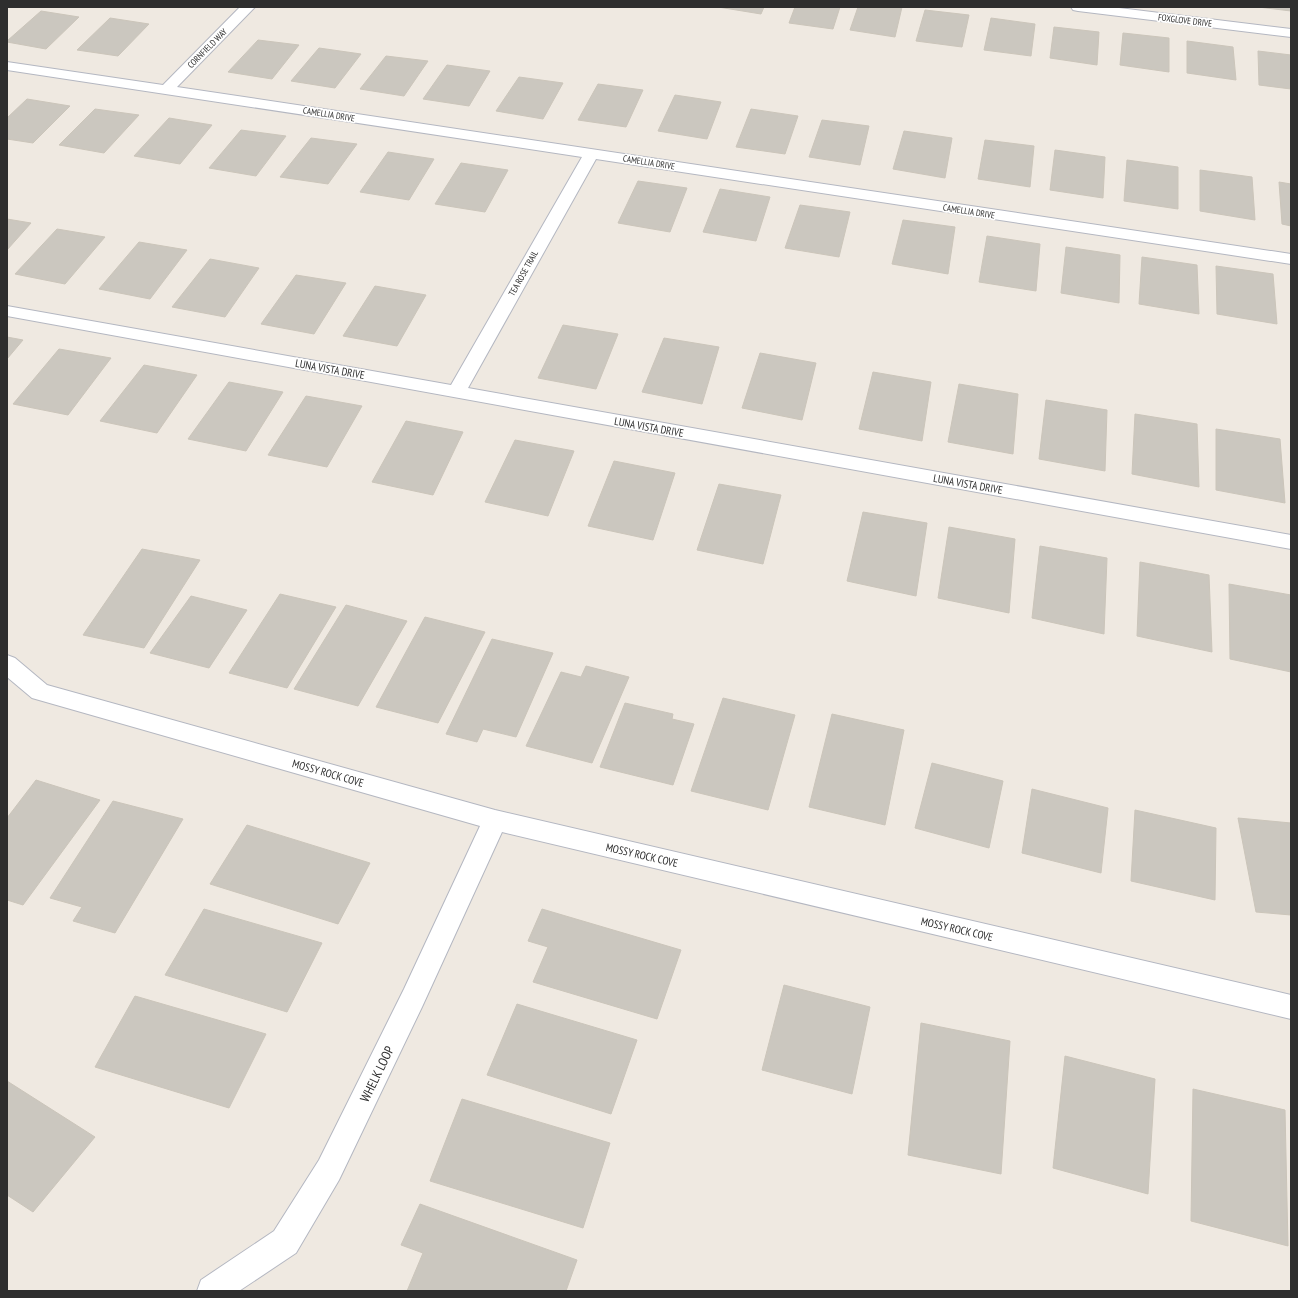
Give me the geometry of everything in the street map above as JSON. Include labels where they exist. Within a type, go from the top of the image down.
[{"type":"street","name":"CORNFIELD WAY","points":[[166,90],[248,7]]},
{"type":"street","name":"FOXGLOVE DRIVE","points":[[1078,7],[1291,33]]},
{"type":"street","name":"CAMELLIA DRIVE","points":[[7,66],[1291,259]]},
{"type":"street","name":"TEA ROSE TRAIL","points":[[456,392],[591,154]]},
{"type":"street","name":"LUNA VISTA DRIVE","points":[[7,311],[1291,542]]},
{"type":"street","name":"MOSSY ROCK COVE","points":[[7,664],[40,692],[495,820],[1291,1007]]},
{"type":"street","name":"WHELK LOOP","points":[[212,1291],[285,1242],[329,1170],[413,998],[495,820]]},
{"type":"building","points":[[718,7],[764,7],[761,14]]},
{"type":"building","points":[[795,7],[840,7],[833,29],[789,23]]},
{"type":"building","points":[[858,7],[902,7],[895,37],[850,30]]},
{"type":"building","points":[[1258,7],[1291,7],[1291,11]]},
{"type":"building","points":[[925,10],[969,15],[962,47],[916,41]]},
{"type":"building","points":[[41,11],[79,17],[46,49],[7,42],[7,41]]},
{"type":"building","points":[[110,18],[149,24],[118,56],[77,50]]},
{"type":"building","points":[[991,18],[1035,24],[1031,56],[984,50]]},
{"type":"building","points":[[1054,27],[1099,32],[1097,65],[1050,58]]},
{"type":"building","points":[[1123,33],[1169,38],[1169,72],[1120,65]]},
{"type":"building","points":[[258,40],[299,45],[272,79],[228,72]]},
{"type":"building","points":[[1187,41],[1233,47],[1236,80],[1187,73]]},
{"type":"building","points":[[319,48],[361,54],[335,88],[291,81]]},
{"type":"building","points":[[1258,51],[1291,55],[1291,89],[1259,85]]},
{"type":"building","points":[[386,56],[428,61],[404,96],[360,89]]},
{"type":"building","points":[[447,65],[490,71],[469,106],[423,99]]},
{"type":"building","points":[[519,77],[563,83],[543,119],[496,111]]},
{"type":"building","points":[[598,84],[643,90],[626,127],[578,120]]},
{"type":"building","points":[[675,95],[721,102],[707,139],[658,131]]},
{"type":"building","points":[[27,99],[70,106],[33,143],[7,139],[7,118]]},
{"type":"building","points":[[95,109],[139,115],[104,153],[59,145]]},
{"type":"building","points":[[751,109],[798,116],[785,154],[736,147]]},
{"type":"building","points":[[169,118],[212,125],[180,164],[134,156]]},
{"type":"building","points":[[822,120],[869,126],[860,165],[809,157]]},
{"type":"building","points":[[241,130],[286,136],[256,176],[209,168]]},
{"type":"building","points":[[904,131],[952,138],[945,178],[893,169]]},
{"type":"building","points":[[311,138],[357,144],[328,184],[280,177]]},
{"type":"building","points":[[985,140],[1034,146],[1030,187],[978,179]]},
{"type":"building","points":[[1055,150],[1105,157],[1103,198],[1050,190]]},
{"type":"building","points":[[388,152],[434,159],[409,200],[360,192]]},
{"type":"building","points":[[1127,160],[1178,167],[1178,209],[1124,201]]},
{"type":"building","points":[[461,163],[508,170],[485,212],[435,204]]},
{"type":"building","points":[[1200,170],[1252,177],[1255,220],[1200,211]]},
{"type":"building","points":[[638,181],[687,188],[670,232],[618,223]]},
{"type":"building","points":[[1279,182],[1291,184],[1291,226],[1282,224]]},
{"type":"building","points":[[720,189],[770,197],[756,241],[703,232]]},
{"type":"building","points":[[800,205],[850,212],[839,257],[785,248]]},
{"type":"building","points":[[7,219],[31,223],[7,250]]},
{"type":"building","points":[[903,220],[955,227],[948,274],[892,264]]},
{"type":"building","points":[[57,229],[105,237],[65,284],[15,274]]},
{"type":"building","points":[[987,236],[1040,244],[1036,291],[979,282]]},
{"type":"building","points":[[139,242],[187,250],[150,299],[99,289]]},
{"type":"building","points":[[1066,247],[1120,255],[1119,303],[1061,293]]},
{"type":"building","points":[[1142,257],[1197,265],[1199,314],[1139,304]]},
{"type":"building","points":[[210,259],[259,268],[225,317],[172,307]]},
{"type":"building","points":[[1216,266],[1273,274],[1277,324],[1217,314]]},
{"type":"building","points":[[296,275],[346,283],[314,334],[261,324]]},
{"type":"building","points":[[375,286],[426,295],[397,346],[343,336]]},
{"type":"building","points":[[563,325],[618,334],[596,389],[538,378]]},
{"type":"building","points":[[7,337],[23,340],[7,359]]},
{"type":"building","points":[[664,338],[719,347],[702,404],[642,392]]},
{"type":"building","points":[[59,349],[111,358],[68,415],[13,404]]},
{"type":"building","points":[[760,353],[816,363],[802,420],[742,408]]},
{"type":"building","points":[[144,365],[197,375],[157,433],[100,421]]},
{"type":"building","points":[[873,372],[931,382],[922,441],[859,429]]},
{"type":"building","points":[[229,382],[283,392],[246,451],[188,439]]},
{"type":"building","points":[[959,384],[1018,394],[1013,454],[948,442]]},
{"type":"building","points":[[306,396],[362,406],[327,467],[268,455]]},
{"type":"building","points":[[1046,400],[1107,410],[1105,471],[1039,459]]},
{"type":"building","points":[[1135,414],[1197,424],[1199,487],[1132,474]]},
{"type":"building","points":[[406,421],[463,432],[433,495],[372,482]]},
{"type":"building","points":[[1216,429],[1280,439],[1285,503],[1216,490]]},
{"type":"building","points":[[515,440],[574,451],[548,516],[485,502]]},
{"type":"building","points":[[614,461],[675,473],[653,540],[588,526]]},
{"type":"building","points":[[719,484],[781,495],[763,564],[697,550]]},
{"type":"building","points":[[863,512],[927,523],[916,596],[847,581]]},
{"type":"building","points":[[949,527],[1015,539],[1009,613],[938,598]]},
{"type":"building","points":[[1040,546],[1107,558],[1104,634],[1032,618]]},
{"type":"building","points":[[142,549],[200,560],[144,648],[83,635]]},
{"type":"building","points":[[1140,562],[1209,575],[1212,652],[1137,636]]},
{"type":"building","points":[[1229,584],[1291,595],[1291,672],[1230,659]]},
{"type":"building","points":[[280,594],[336,607],[287,688],[229,673]]},
{"type":"building","points":[[191,596],[247,610],[209,668],[150,653]]},
{"type":"building","points":[[346,605],[407,621],[358,706],[294,689]]},
{"type":"building","points":[[425,617],[485,632],[438,723],[376,707]]},
{"type":"building","points":[[492,639],[553,653],[516,737],[483,729],[477,742],[446,734]]},
{"type":"building","points":[[586,666],[629,677],[592,763],[526,746],[561,672],[581,677]]},
{"type":"building","points":[[723,698],[795,715],[768,810],[691,791]]},
{"type":"building","points":[[625,703],[673,714],[672,719],[694,724],[673,785],[600,767]]},
{"type":"building","points":[[832,714],[904,730],[885,825],[809,807]]},
{"type":"building","points":[[932,763],[1003,781],[989,848],[915,828]]},
{"type":"building","points":[[36,780],[100,800],[23,905],[7,900],[7,818]]},
{"type":"building","points":[[1032,789],[1108,808],[1101,873],[1022,853]]},
{"type":"building","points":[[113,801],[183,819],[115,933],[73,921],[82,907],[50,898]]},
{"type":"building","points":[[1135,810],[1216,828],[1215,900],[1131,881]]},
{"type":"building","points":[[1238,818],[1291,823],[1291,915],[1256,912]]},
{"type":"building","points":[[247,825],[370,863],[338,924],[210,884]]},
{"type":"building","points":[[204,909],[322,943],[287,1012],[165,975]]},
{"type":"building","points":[[542,909],[681,950],[657,1019],[533,982],[548,947],[528,941]]},
{"type":"building","points":[[784,985],[870,1007],[852,1094],[762,1070]]},
{"type":"building","points":[[135,996],[266,1034],[229,1108],[95,1067]]},
{"type":"building","points":[[517,1004],[637,1040],[611,1114],[487,1075]]},
{"type":"building","points":[[921,1023],[1010,1041],[1001,1174],[908,1155]]},
{"type":"building","points":[[1065,1056],[1155,1079],[1148,1194],[1053,1168]]},
{"type":"building","points":[[7,1081],[95,1137],[33,1212],[7,1195]]},
{"type":"building","points":[[1193,1089],[1285,1110],[1288,1246],[1191,1221]]},
{"type":"building","points":[[462,1099],[610,1143],[583,1228],[430,1181]]},
{"type":"building","points":[[420,1204],[577,1260],[566,1291],[407,1291],[423,1253],[401,1245]]}]
